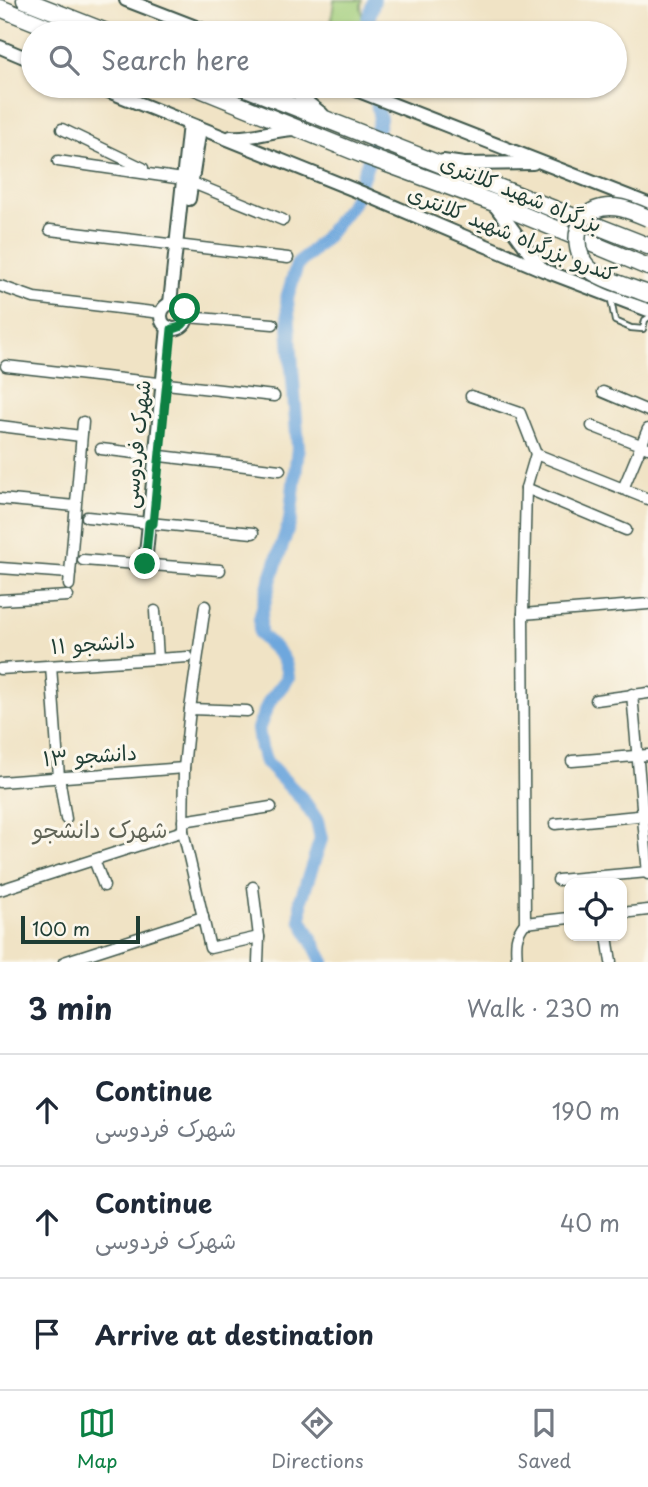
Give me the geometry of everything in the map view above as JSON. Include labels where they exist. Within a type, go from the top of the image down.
[{"type":"highway","points":[[25,0],[78,21]]},
{"type":"highway","points":[[0,8],[32,21]]},
{"type":"highway","name":"بزرگراه شهید کلانتری","points":[[222,98],[648,267]]},
{"type":"highway","points":[[271,98],[334,123]]},
{"type":"highway","name":"بزرگراه شهید کلانتری","points":[[334,123],[648,246]]},
{"type":"highway","points":[[648,218],[614,207],[595,210],[583,220],[577,239],[579,255],[592,271],[648,294]]},
{"type":"main road","points":[[126,0],[180,21]]},
{"type":"main road","points":[[0,47],[21,56]]},
{"type":"main road","name":"کندرو بزرگراه شهید کلانتری","points":[[126,98],[543,270],[648,310]]},
{"type":"main road","points":[[303,98],[334,123]]},
{"type":"main road","points":[[378,98],[644,200]]},
{"type":"main road","points":[[169,307],[185,309],[187,317],[183,325],[170,328],[161,320],[169,307],[195,126]]},
{"type":"main road","points":[[217,135],[243,138],[281,129],[300,129]]},
{"type":"main road","points":[[425,158],[464,164],[544,163]]},
{"type":"main road","points":[[494,204],[543,270]]},
{"type":"main road","name":"شهرک فردوسی","points":[[148,564],[170,328]]},
{"type":"street","points":[[62,129],[154,173]]},
{"type":"street","points":[[58,161],[154,173],[187,180],[283,220]]},
{"type":"street","points":[[50,230],[288,258]]},
{"type":"street","points":[[0,286],[34,298],[169,307]]},
{"type":"street","points":[[187,317],[273,324]]},
{"type":"street","points":[[6,366],[274,396]]},
{"type":"street","points":[[603,392],[648,411]]},
{"type":"street","points":[[471,396],[520,413],[536,454],[526,488],[523,614],[525,923],[518,932],[517,962]]},
{"type":"street","points":[[0,600],[68,591],[83,422]]},
{"type":"street","points":[[0,426],[82,436]]},
{"type":"street","points":[[592,426],[645,447]]},
{"type":"street","points":[[623,489],[645,447],[648,429]]},
{"type":"street","points":[[101,449],[280,470]]},
{"type":"street","points":[[536,454],[648,499]]},
{"type":"street","points":[[526,488],[626,530]]},
{"type":"street","points":[[0,499],[75,506]]},
{"type":"street","points":[[87,517],[253,533]]},
{"type":"street","points":[[83,560],[220,569]]},
{"type":"street","points":[[0,568],[70,573]]},
{"type":"street","points":[[523,614],[648,604]]},
{"type":"street","points":[[205,606],[184,768],[183,826],[210,948],[259,937]]},
{"type":"street","points":[[155,611],[158,659]]},
{"type":"street","name":"دانشجو ۱۱","points":[[0,669],[188,657]]},
{"type":"street","points":[[51,666],[59,777],[66,819]]},
{"type":"street","points":[[596,699],[648,693]]},
{"type":"street","points":[[558,880],[648,873],[643,755],[632,694]]},
{"type":"street","points":[[190,709],[247,711]]},
{"type":"street","points":[[572,761],[643,755]]},
{"type":"street","name":"دانشجو ۱۳","points":[[0,782],[184,768]]},
{"type":"street","points":[[0,890],[94,860],[183,826],[271,807]]},
{"type":"street","points":[[555,824],[645,815]]},
{"type":"street","points":[[94,860],[104,886]]},
{"type":"street","points":[[253,887],[259,937],[258,962]]},
{"type":"street","points":[[627,912],[648,910]]},
{"type":"street","points":[[64,962],[203,917]]},
{"type":"street","points":[[525,923],[564,919]]},
{"type":"street","points":[[608,941],[611,962]]},
{"type":"lane","points":[[610,295],[615,321],[631,328],[643,329],[648,318]]},
{"type":"green space","points":[[334,0],[362,0],[363,21],[331,21]]},
{"type":"waterway","points":[[368,21],[374,0]]},
{"type":"waterway","points":[[323,962],[301,919],[301,900],[321,839],[317,821],[303,800],[266,762],[261,748],[258,729],[269,702],[288,678],[282,658],[260,634],[260,619],[290,521],[298,448],[287,298],[297,265],[325,238],[353,202],[380,119],[376,98]]},
{"type":"district","name":"شهرک دانشجو","points":[[100,830]]},
{"type":"route","points":[[145,564],[149,523],[153,524],[172,329],[183,325],[187,317],[185,309]]}]
